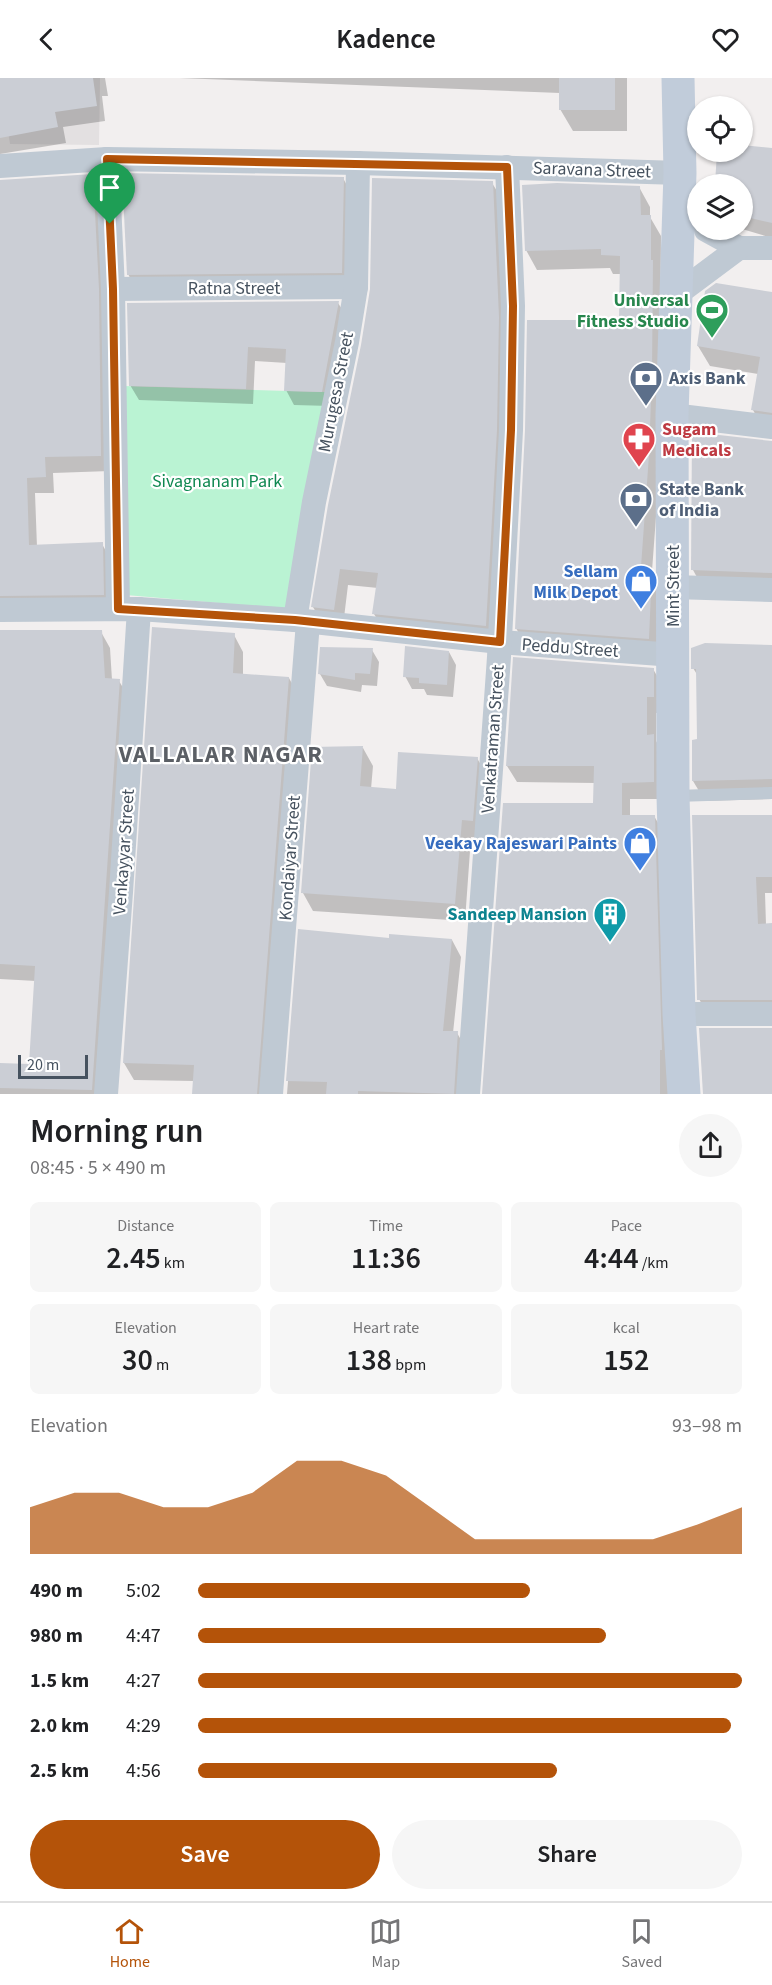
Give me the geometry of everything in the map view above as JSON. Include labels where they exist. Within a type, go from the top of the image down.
[{"type":"street","name":"Mint Street","points":[[678,78],[680,173],[687,198]]},
{"type":"street","name":"Saravana Street","points":[[0,166],[107,159],[358,163],[680,173]]},
{"type":"street","name":"Venkayyar Street","points":[[106,1094],[121,892],[129,609],[107,159]]},
{"type":"street","name":"Murugesa Street","points":[[302,621],[314,502],[356,287],[358,163]]},
{"type":"street","name":"Venkatraman Street","points":[[468,1094],[500,642],[511,430],[513,306],[507,167]]},
{"type":"street","name":"Mint Street","points":[[684,1094],[679,1014],[673,796],[672,415],[676,295],[690,240]]},
{"type":"street","points":[[725,240],[739,248],[772,248]]},
{"type":"street","points":[[676,295],[739,248]]},
{"type":"street","name":"Ratna Street","points":[[113,289],[356,287]]},
{"type":"street","points":[[672,415],[772,427]]},
{"type":"street","points":[[673,587],[772,590]]},
{"type":"street","name":"Peddu Street","points":[[0,610],[129,609],[302,621],[500,642],[674,655]]},
{"type":"street","name":"Kondaiyar Street","points":[[271,1094],[302,621]]},
{"type":"street","points":[[679,1014],[772,1014]]},
{"type":"lane","points":[[673,796],[772,793]]},
{"type":"shaded area","points":[[0,78],[100,78],[99,145],[10,144]]},
{"type":"green space","name":"Sivagnanam Park","points":[[124,386],[325,392],[289,609],[126,595]]},
{"type":"building","points":[[0,78],[93,78],[97,106],[55,112],[58,127],[0,138]]},
{"type":"building","points":[[559,78],[615,78],[615,110],[559,110]]},
{"type":"building","points":[[753,146],[772,148],[772,223],[753,219],[753,174],[716,174],[716,162],[753,162]]},
{"type":"building","points":[[122,173],[344,177],[342,273],[127,275]]},
{"type":"building","points":[[93,174],[99,289],[101,456],[45,457],[46,477],[27,478],[29,545],[103,542],[104,595],[0,596],[0,180]]},
{"type":"building","points":[[372,178],[493,181],[499,317],[497,430],[486,626],[372,614],[378,573],[340,569],[334,610],[311,607],[328,505],[361,345],[370,289]]},
{"type":"building","points":[[557,183],[640,186],[641,215],[651,215],[652,372],[641,567],[652,568],[649,639],[515,629],[525,430],[527,320],[619,319],[620,256],[601,255],[601,249],[525,251],[522,185]]},
{"type":"building","points":[[716,283],[772,292],[772,413],[751,410],[760,357],[697,346],[705,291]]},
{"type":"building","points":[[339,301],[322,392],[284,391],[286,349],[248,347],[246,389],[129,386],[127,303]]},
{"type":"building","points":[[692,432],[772,441],[772,573],[691,570]]},
{"type":"building","points":[[152,627],[235,633],[233,673],[289,677],[257,1094],[192,1094],[194,1065],[123,1063]]},
{"type":"building","points":[[0,630],[102,630],[105,678],[120,679],[92,1090],[0,1088],[0,1063],[29,1064],[35,966],[0,964]]},
{"type":"building","points":[[705,643],[772,645],[772,779],[692,781],[692,740],[697,739],[696,669],[691,669],[691,648]]},
{"type":"building","points":[[405,646],[449,651],[447,685],[419,683],[419,678],[403,677]]},
{"type":"building","points":[[320,647],[373,648],[370,674],[355,673],[355,680],[318,674]]},
{"type":"building","points":[[513,657],[654,668],[654,697],[647,697],[647,735],[654,734],[654,782],[622,783],[622,815],[655,815],[662,1050],[660,1050],[660,1094],[482,1094],[503,803],[593,803],[594,766],[506,766]]},
{"type":"building","points":[[363,746],[360,786],[396,789],[398,752],[478,757],[473,821],[462,820],[455,904],[301,893],[312,747]]},
{"type":"building","points":[[692,815],[772,815],[772,877],[756,877],[758,924],[772,923],[772,1000],[697,1000]]},
{"type":"building","points":[[298,929],[389,938],[389,934],[452,939],[443,1031],[458,1031],[454,1094],[358,1091],[358,1094],[326,1094],[327,1082],[286,1081]]},
{"type":"building","points":[[699,1028],[772,1028],[772,1094],[703,1094]]},
{"type":"place","name":"Universal Fitness Studio","points":[[712,339]]},
{"type":"place","name":"Axis Bank","points":[[646,407]]},
{"type":"place","name":"Sugam Medicals","points":[[639,468]]},
{"type":"place","name":"State Bank of India","points":[[636,528]]},
{"type":"place","name":"Sellam Milk Depot","points":[[641,610]]},
{"type":"place","name":"Veekay Rajeswari Paints","points":[[640,872]]},
{"type":"place","name":"Sandeep Mansion","points":[[610,943]]},
{"type":"district","name":"VALLALAR NAGAR","points":[[221,754]]},
{"type":"route","points":[[107,159],[507,167],[513,306],[511,430],[500,642],[295,620],[118,609],[110,224],[107,159]]}]
